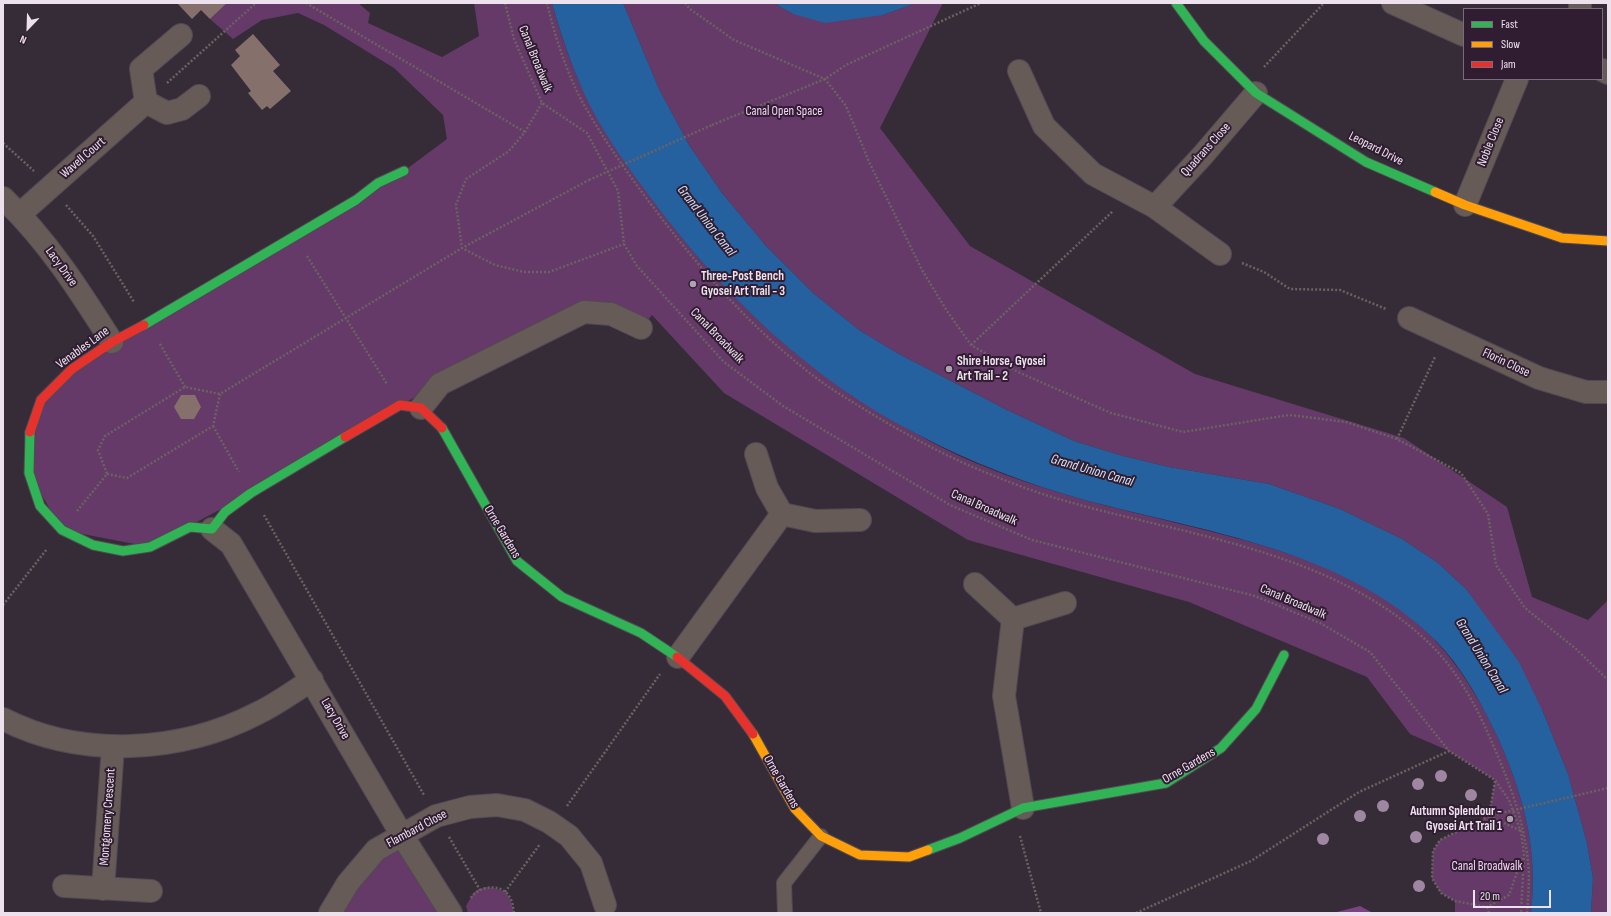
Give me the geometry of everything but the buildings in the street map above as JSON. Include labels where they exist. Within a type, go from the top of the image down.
[{"type":"street","name":"Leopard Drive","points":[[1176,3],[1204,41],[1256,93],[1366,162],[1465,205],[1562,238],[1608,241]]},
{"type":"street","points":[[1393,3],[1463,35]]},
{"type":"street","points":[[182,34],[141,69],[146,102],[167,113],[182,109],[199,96]]},
{"type":"street","points":[[1019,71],[1044,126],[1092,174],[1155,207],[1220,254]]},
{"type":"street","name":"Noble Close","points":[[1465,205],[1516,80]]},
{"type":"street","name":"Quadrans Close","points":[[1155,207],[1203,155],[1256,93]]},
{"type":"street","name":"Wavell Court","points":[[20,214],[146,102]]},
{"type":"street","name":"Venables Lane","points":[[212,529],[190,527],[150,547],[123,551],[93,545],[62,530],[40,506],[29,473],[29,435],[41,400],[72,369],[112,342],[148,323],[356,200],[378,183],[404,172]]},
{"type":"street","name":"Lacy Drive","points":[[3,198],[20,214],[61,263],[112,342]]},
{"type":"street","points":[[212,529],[225,512],[251,493],[410,407],[440,384],[584,312],[611,314],[641,328]]},
{"type":"street","name":"Florin Close","points":[[1409,318],[1539,378],[1586,392],[1608,392]]},
{"type":"street","name":"Orne Gardens","points":[[410,407],[440,425],[517,560],[562,597],[641,633],[676,656],[725,696],[758,741],[795,809],[821,836],[860,855],[909,857],[960,838],[1018,811],[1166,783],[1221,748],[1256,709],[1284,655]]},
{"type":"street","points":[[756,454],[767,488],[782,514],[815,521],[860,520]]},
{"type":"street","points":[[676,656],[782,514]]},
{"type":"street","name":"Lacy Drive","points":[[212,529],[231,544],[403,837],[451,912]]},
{"type":"street","points":[[975,584],[1013,619]]},
{"type":"street","points":[[1013,619],[1066,603]]},
{"type":"street","points":[[1013,619],[1004,696],[1018,811]]},
{"type":"street","points":[[3,719],[58,739],[113,746],[162,744],[212,733],[258,714],[312,680]]},
{"type":"street","name":"Montgomery Crescent","points":[[103,889],[113,746]]},
{"type":"street","name":"Flambard Close","points":[[330,913],[348,883],[376,850],[403,837],[436,816],[470,807],[497,805],[525,810],[554,825],[569,836],[591,863],[605,905]]},
{"type":"street","points":[[64,886],[151,891]]},
{"type":"lane","points":[[785,913],[784,883],[821,836]]},
{"type":"path","points":[[146,102],[256,3]]},
{"type":"path","points":[[306,3],[525,132]]},
{"type":"path","name":"Canal Broadwalk","points":[[505,3],[514,40],[542,103],[587,133],[618,192],[624,244],[637,266],[724,362],[783,406],[950,505],[1032,540],[1255,596],[1320,623],[1370,652],[1449,751],[1495,780],[1509,800],[1521,832],[1524,854],[1522,913]]},
{"type":"path","points":[[547,3],[566,63],[583,102],[607,142],[638,188],[676,238],[721,290],[780,349],[813,376],[911,437],[947,456],[987,473],[1053,498],[1280,558],[1346,584],[1400,618],[1435,649],[1458,678],[1480,714],[1512,789],[1523,824],[1529,866],[1527,913]]},
{"type":"path","points":[[686,3],[690,10],[734,40],[825,79],[846,106],[870,164],[922,270],[946,311],[971,345],[1018,372],[1111,413],[1183,432],[1289,415],[1346,422],[1397,439],[1461,473],[1488,514],[1496,565],[1525,608],[1576,649],[1608,680]]},
{"type":"path","points":[[106,474],[98,450],[105,436],[185,387],[220,394],[462,248],[589,180],[712,125],[825,79],[846,65],[981,3]]},
{"type":"path","points":[[1256,93],[1263,68],[1324,3]]},
{"type":"path","points":[[462,248],[456,205],[466,179],[509,151],[525,132],[542,103]]},
{"type":"path","points":[[3,143],[50,186],[93,236],[148,323],[185,387]]},
{"type":"path","points":[[971,345],[1132,194]]},
{"type":"path","points":[[294,236],[346,318],[410,407]]},
{"type":"path","points":[[462,248],[495,264],[524,272],[549,272],[624,244]]},
{"type":"path","points":[[1220,254],[1264,272],[1290,289],[1340,290],[1409,318]]},
{"type":"path","points":[[1397,439],[1446,335]]},
{"type":"path","points":[[220,394],[213,426],[436,816],[480,890]]},
{"type":"path","points":[[106,474],[127,478],[213,426]]},
{"type":"path","points":[[3,605],[106,474]]},
{"type":"path","points":[[505,892],[676,656]]},
{"type":"path","points":[[1136,913],[1251,861],[1359,792],[1449,751]]},
{"type":"path","points":[[1489,816],[1495,780]]},
{"type":"path","points":[[1524,854],[1509,895],[1487,907],[1455,901],[1441,893],[1432,878],[1431,867],[1433,851],[1440,840],[1489,816],[1608,788]]},
{"type":"path","points":[[1018,811],[1041,913]]},
{"type":"path","points":[[1489,816],[1521,832]]},
{"type":"path","points":[[451,912],[460,905],[466,906],[474,892],[485,887],[500,889],[510,896],[514,913]]},
{"type":"path","points":[[1487,907],[1489,913]]},
{"type":"green space","points":[[227,3],[358,3],[370,13],[368,23],[442,57],[479,36],[474,3],[552,3],[576,75],[594,112],[627,164],[667,218],[708,268],[738,300],[790,348],[810,364],[899,423],[944,449],[1000,473],[1059,493],[1248,541],[1313,563],[1345,576],[1375,593],[1404,612],[1433,638],[1470,685],[1498,738],[1515,781],[1527,823],[1530,845],[1533,889],[1531,913],[1455,913],[1455,901],[1441,893],[1432,878],[1433,851],[1440,840],[1489,816],[1495,780],[1449,751],[1410,734],[1367,677],[1189,602],[968,540],[724,393],[652,315],[641,328],[584,312],[400,405],[251,493],[150,547],[62,530],[29,473],[41,400],[72,369],[404,171],[447,139],[443,115],[394,68],[324,25],[298,13],[262,20],[233,39],[210,19]]},
{"type":"green space","name":"Canal Open Space","points":[[623,3],[774,3],[793,14],[883,15],[916,3],[943,3],[880,128],[970,246],[1195,374],[1404,438],[1507,507],[1532,597],[1588,620],[1608,600],[1608,913],[1591,913],[1593,878],[1587,843],[1568,774],[1543,712],[1466,589],[1438,563],[1402,539],[1340,509],[1269,484],[1169,467],[1123,456],[1074,441],[1007,410],[897,353],[859,330],[813,293],[766,246],[722,193],[689,145],[659,89]]},
{"type":"green space","points":[[403,837],[451,913],[330,913]]},
{"type":"green space","points":[[485,887],[499,889],[506,893],[511,900],[514,913],[468,913],[466,906],[474,892]]},
{"type":"shaded area","points":[[1360,906],[1373,913],[1333,913]]},
{"type":"water","name":"Grand Union Canal","points":[[552,3],[623,3],[659,89],[689,145],[722,193],[766,246],[813,293],[859,330],[897,353],[1007,410],[1074,441],[1123,456],[1169,467],[1269,484],[1340,509],[1402,539],[1438,563],[1466,589],[1519,662],[1543,712],[1568,774],[1587,843],[1593,878],[1591,913],[1531,913],[1533,889],[1527,823],[1515,781],[1498,738],[1478,699],[1454,662],[1436,641],[1400,610],[1360,585],[1316,564],[1271,548],[1224,534],[1063,494],[999,472],[957,454],[878,412],[841,388],[806,362],[772,333],[709,270],[680,236],[616,150],[596,117],[583,90],[566,47]]},
{"type":"water","points":[[774,3],[916,3],[883,15],[825,23],[793,14]]},
{"type":"traffic: fast","points":[[1176,3],[1204,41],[1256,93],[1366,162],[1435,192]]},
{"type":"traffic: fast","points":[[144,325],[356,200],[378,183],[404,171]]},
{"type":"traffic: fast","points":[[442,428],[517,561],[562,597],[641,633],[677,657]]},
{"type":"traffic: fast","points":[[30,432],[29,473],[40,506],[62,530],[93,545],[123,551],[150,547],[190,527],[212,529],[225,512],[251,493],[345,437]]},
{"type":"traffic: fast","points":[[928,850],[960,838],[1023,808],[1166,783],[1221,748],[1256,709],[1284,655]]},
{"type":"traffic: slow","points":[[1435,192],[1465,205],[1562,238],[1608,241]]},
{"type":"traffic: slow","points":[[753,734],[795,809],[821,836],[860,855],[909,857],[928,850]]},
{"type":"traffic: jam","points":[[30,432],[41,400],[72,369],[112,342],[144,325]]},
{"type":"traffic: jam","points":[[345,437],[400,405],[421,408],[442,428]]},
{"type":"traffic: jam","points":[[677,657],[725,696],[753,734]]},
{"type":"place","name":"Three-Post Bench Gyosei Art Trail - 3","points":[[693,284]]},
{"type":"place","name":"Shire Horse, Gyosei Art Trail - 2","points":[[949,369]]},
{"type":"place","name":"Autumn Splendour - Gyosei Art Trail 1","points":[[1510,819]]}]
